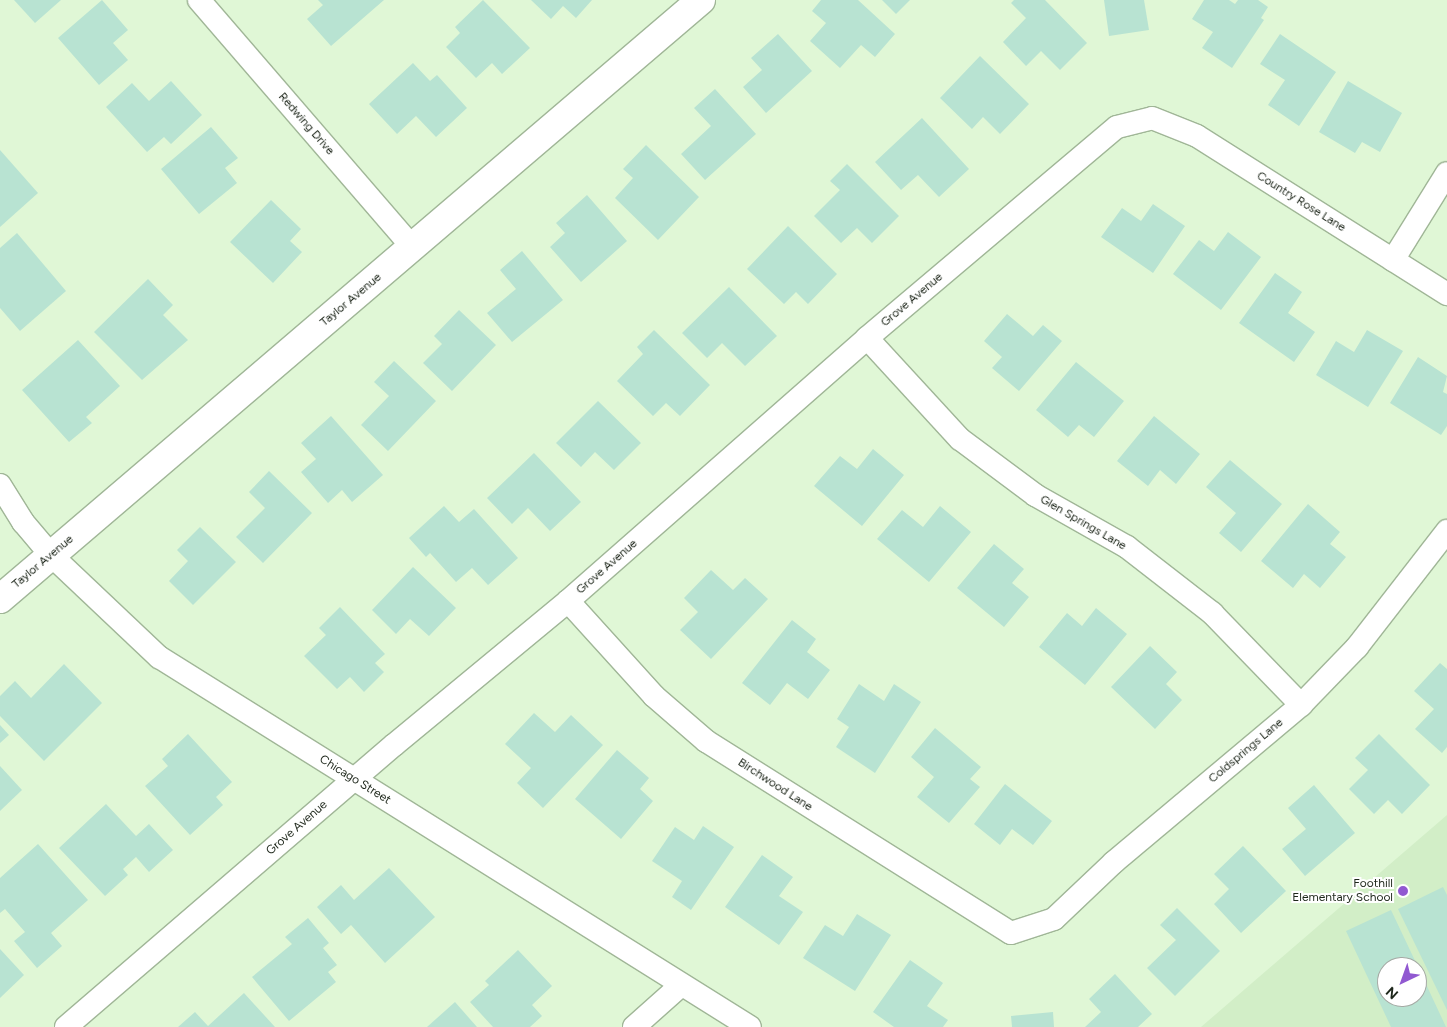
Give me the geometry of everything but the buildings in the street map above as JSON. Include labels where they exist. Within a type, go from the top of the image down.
[{"type":"street","name":"Redwing Drive","points":[[199,0],[413,248]]},
{"type":"street","name":"Taylor Avenue","points":[[0,599],[701,0]]},
{"type":"street","name":"Country Rose Lane","points":[[1152,118],[1197,136],[1447,294]]},
{"type":"street","name":"Grove Avenue","points":[[66,1027],[353,779],[568,601],[866,338],[1117,127],[1152,118]]},
{"type":"street","points":[[1394,260],[1447,173]]},
{"type":"street","name":"Glen Springs Lane","points":[[866,338],[960,439],[1035,495],[1127,547],[1212,613],[1301,705]]},
{"type":"street","name":"Chicago Street","points":[[0,485],[23,522],[51,555],[159,657],[680,986],[750,1027]]},
{"type":"street","name":"Coldsprings Lane","points":[[1011,932],[1054,919],[1114,862],[1301,705],[1357,647],[1447,531]]},
{"type":"street","name":"Birchwood Lane","points":[[568,601],[654,696],[706,742],[1011,932]]},
{"type":"street","points":[[634,1027],[680,986]]},
{"type":"shaded area","name":"Foothill Elementary School","points":[[1447,815],[1447,1027],[1201,1027]]},
{"type":"place","name":"Foothill Elementary School","points":[[1403,891]]}]
